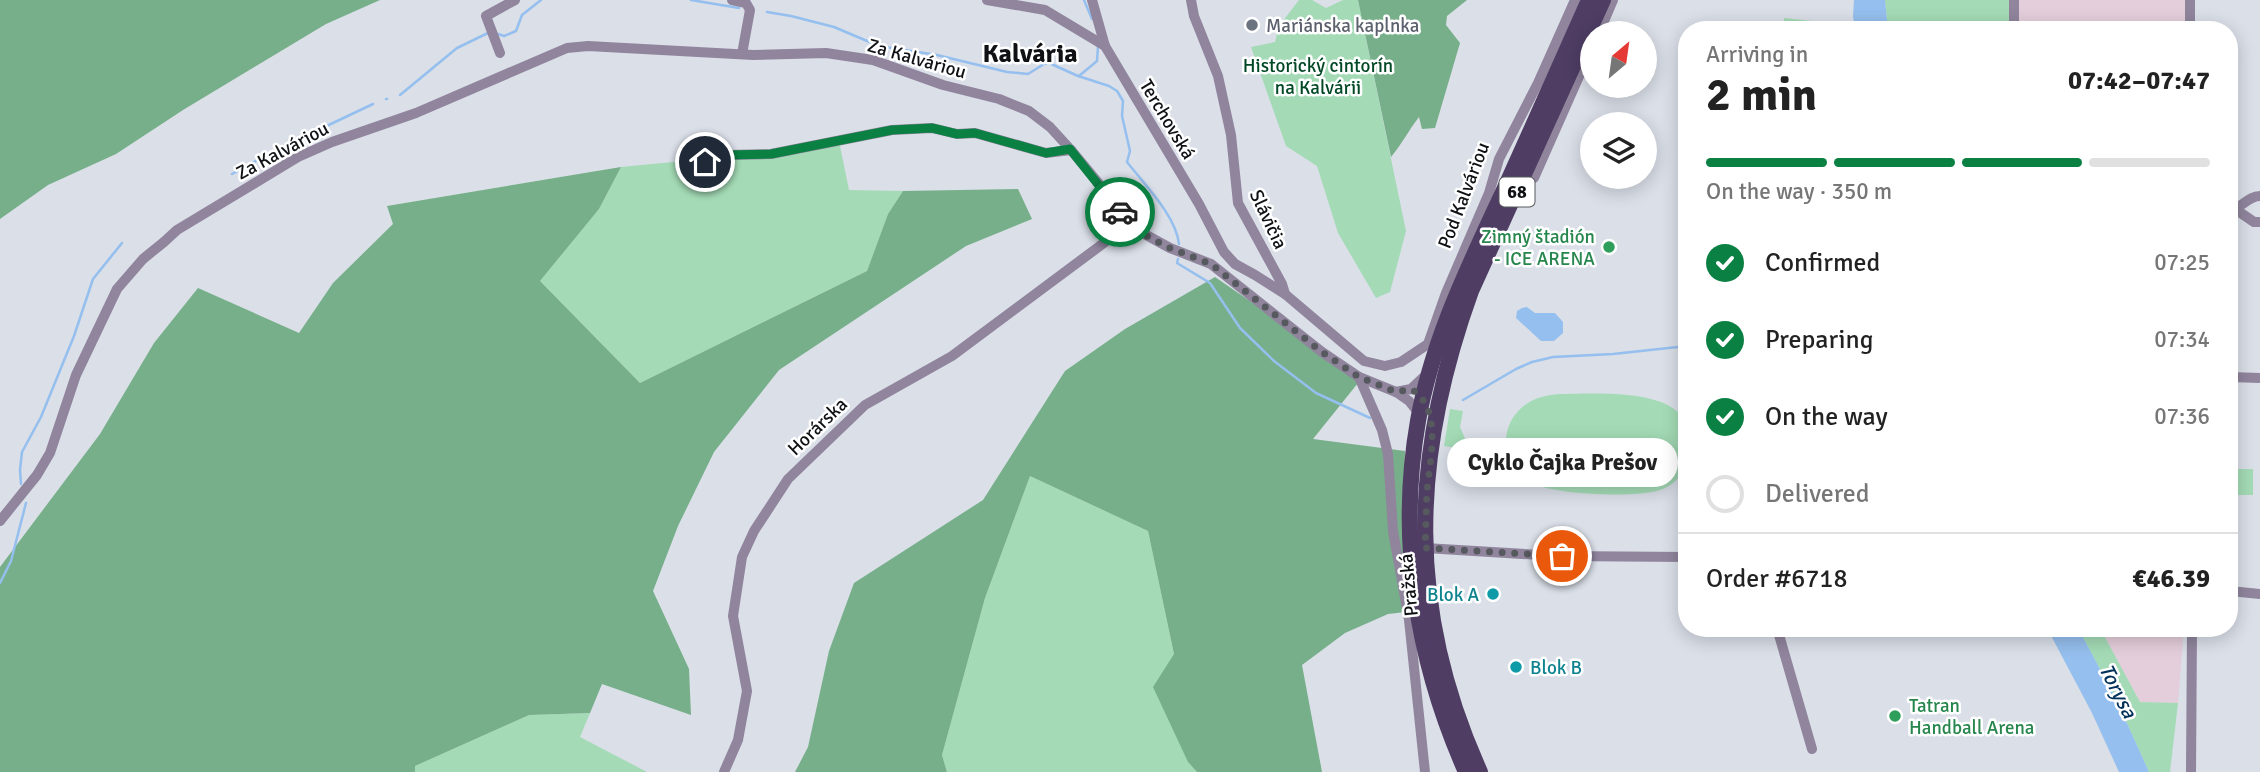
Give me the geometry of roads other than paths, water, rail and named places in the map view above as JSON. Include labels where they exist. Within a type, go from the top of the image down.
[{"type":"main road","name":"Pod Kalváriou","points":[[1414,397],[1430,370],[1459,287],[1589,0]]},
{"type":"main road","name":"68","points":[[1442,387],[1456,333],[1471,291],[1602,0]]},
{"type":"main road","name":"Pražská","points":[[1442,387],[1432,439],[1427,492],[1425,548],[1430,612],[1453,707],[1480,772]]},
{"type":"main road","name":"Pražská","points":[[1414,397],[1418,420],[1410,493],[1413,587],[1430,678],[1462,769]]},
{"type":"street","points":[[500,53],[486,16],[515,0]]},
{"type":"street","points":[[732,0],[746,3],[750,10],[742,54]]},
{"type":"street","points":[[986,0],[1042,5],[1099,43]]},
{"type":"street","name":"Terchovská","points":[[1092,0],[1099,43],[1199,204],[1224,252],[1235,264],[1285,294]]},
{"type":"street","name":"Slávičia","points":[[1191,0],[1194,16],[1218,76],[1231,135],[1238,204],[1285,294],[1364,361]]},
{"type":"street","name":"Pod Kalváriou","points":[[1364,361],[1385,366],[1401,362],[1428,344],[1446,293],[1489,193],[1499,159],[1538,83],[1575,0]]},
{"type":"street","points":[[1604,21],[1613,0]]},
{"type":"street","points":[[2014,0],[2014,21]]},
{"type":"street","points":[[2190,0],[2190,21]]},
{"type":"street","name":"Za Kalváriou","points":[[0,521],[37,475],[50,453],[76,375],[117,289],[142,259],[177,230],[298,157],[332,142],[416,113],[567,48],[588,46],[742,54],[826,53],[873,60],[1029,111],[1050,127],[1070,149],[1115,203],[1128,225],[1170,248],[1211,264],[1322,352],[1359,377],[1414,397]]},
{"type":"street","points":[[1534,178],[1580,74]]},
{"type":"street","points":[[684,169],[726,155],[771,154],[892,130],[932,128],[957,134],[975,133],[1046,153],[1070,149]]},
{"type":"street","points":[[2238,205],[2252,196],[2260,196]]},
{"type":"street","points":[[1112,237],[1117,212]]},
{"type":"street","points":[[2238,213],[2254,222],[2260,222]]},
{"type":"street","name":"Horárska","points":[[724,772],[738,740],[747,691],[733,616],[742,557],[754,531],[788,479],[865,405],[951,356],[1128,225]]},
{"type":"street","points":[[1211,264],[1224,252]]},
{"type":"street","points":[[1364,361],[1359,377],[1382,430],[1388,454],[1393,531],[1409,620],[1425,772]]},
{"type":"street","points":[[2238,377],[2257,377]]},
{"type":"street","points":[[1432,439],[1431,418],[1414,397],[1437,393],[1442,387]]},
{"type":"street","points":[[1369,399],[1370,394],[1377,390],[1392,390]]},
{"type":"street","points":[[1425,548],[1557,556],[1678,556]]},
{"type":"street","points":[[2238,593],[2260,594]]},
{"type":"street","points":[[1780,637],[1812,749]]},
{"type":"street","points":[[2192,637],[2192,772]]},
{"type":"water","points":[[1854,0],[1885,0],[1887,21],[1854,21]]},
{"type":"water","points":[[1527,307],[1535,313],[1555,313],[1563,322],[1563,333],[1554,341],[1541,341],[1516,318],[1517,311]]},
{"type":"water","points":[[2052,637],[2083,637],[2117,701],[2149,772],[2119,772],[2092,713]]},
{"type":"waterway","points":[[498,34],[504,36],[516,31],[522,15],[541,0]]},
{"type":"waterway","points":[[691,0],[739,8]]},
{"type":"waterway","points":[[1084,0],[1092,19]]},
{"type":"waterway","points":[[767,12],[834,27],[879,46],[937,55],[1007,72],[1028,74],[1049,63],[1109,86],[1117,91],[1123,101],[1122,116],[1130,151],[1127,162],[1166,212],[1177,233],[1179,244]]},
{"type":"waterway","points":[[400,95],[457,48],[488,33]]},
{"type":"waterway","points":[[1079,76],[1097,61],[1098,46]]},
{"type":"waterway","points":[[232,174],[373,104]]},
{"type":"waterway","points":[[21,484],[22,452],[41,417],[74,336],[93,279],[122,243]]},
{"type":"waterway","points":[[1178,259],[1177,263],[1210,283],[1240,328],[1274,361],[1316,393],[1370,418]]},
{"type":"waterway","points":[[1463,400],[1532,362],[1553,357],[1678,347]]},
{"type":"waterway","points":[[0,583],[11,561],[26,503]]},
{"type":"place","name":"Mariánska kaplnka","points":[[1252,25]]},
{"type":"place","name":"Zimný štadión - ICE ARENA","points":[[1609,247]]},
{"type":"place","name":"Cyklo Čajka Prešov","points":[[1562,556]]},
{"type":"place","name":"Blok A","points":[[1493,594]]},
{"type":"place","name":"Blok B","points":[[1516,667]]},
{"type":"place","name":"Tatran Handball Arena","points":[[1895,716]]},
{"type":"district","name":"Kalvária","points":[[1030,53]]},
{"type":"park label","name":"Historický cintorín na Kalvárii","points":[[1318,76]]},
{"type":"water label","name":"Torysa","points":[[2118,691]]}]
